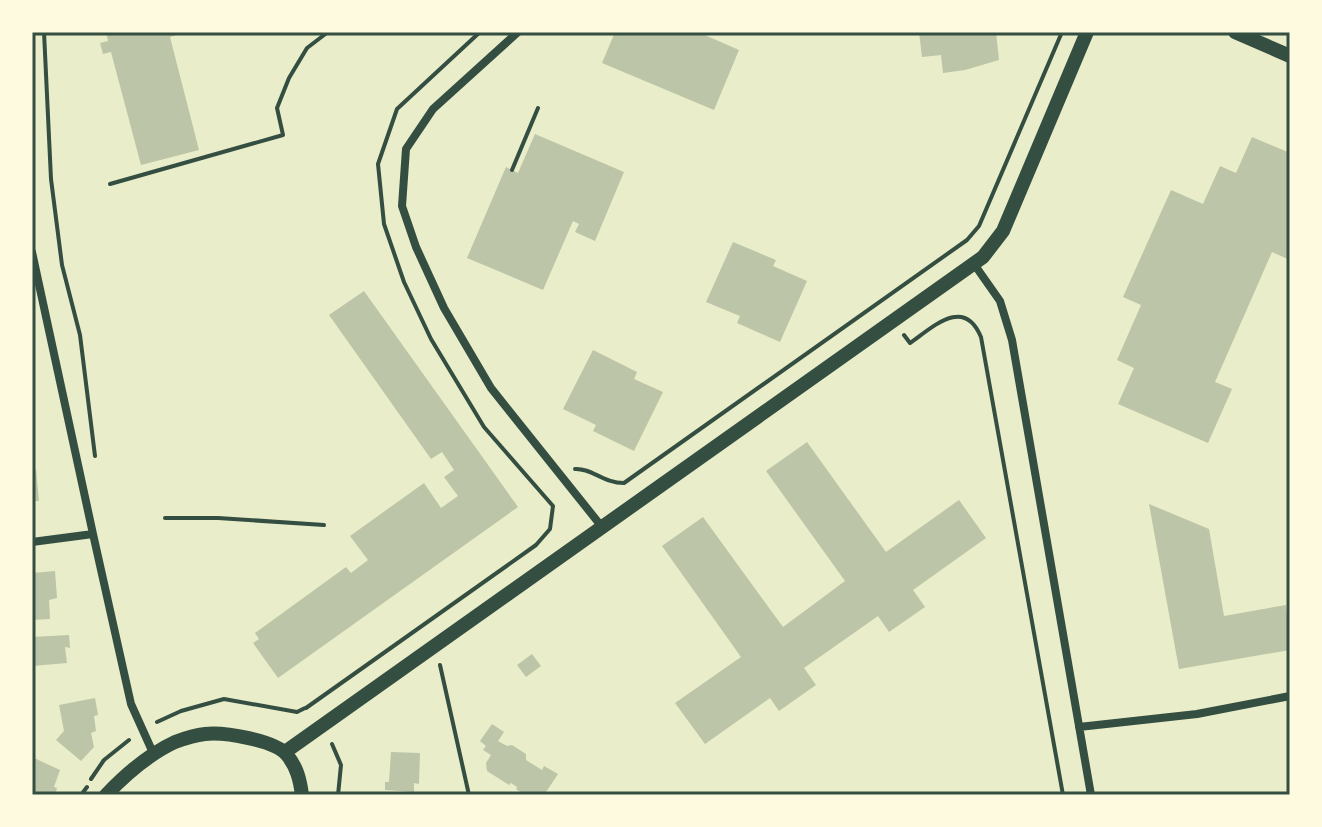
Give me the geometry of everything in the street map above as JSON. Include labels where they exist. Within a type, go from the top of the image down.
[{"type":"street","points":[[518,32],[433,109],[406,149],[402,206],[416,247],[444,308],[491,388],[602,527]]},
{"type":"street","points":[[285,752],[990,251],[1003,231],[1087,32]]},
{"type":"street","points":[[1235,32],[1290,56]]},
{"type":"street","points":[[32,252],[131,704],[154,755]]},
{"type":"street","points":[[974,264],[1000,301],[1007,320],[1091,795]]},
{"type":"street","points":[[32,542],[93,534]]},
{"type":"street","points":[[1079,727],[1197,714],[1290,696]]},
{"type":"street","points":[[106,795],[124,776],[154,755],[175,742],[203,734],[244,737],[285,752],[299,773],[302,795]]},
{"type":"path","points":[[44,32],[51,179],[62,265],[80,335],[97,469]]},
{"type":"path","points":[[110,184],[283,135],[277,108],[289,78],[307,48],[328,32]]},
{"type":"path","points":[[306,708],[536,545],[550,529],[553,506],[484,427],[431,339],[404,282],[384,224],[378,164],[397,109],[480,32]]},
{"type":"path","points":[[541,493],[570,469],[582,468],[611,483],[624,483],[967,240],[979,226],[1062,32]]},
{"type":"path","points":[[512,170],[538,108]]},
{"type":"path","points":[[879,300],[910,343],[953,316],[973,322],[981,337],[1063,795]]},
{"type":"path","points":[[165,518],[324,525]]},
{"type":"path","points":[[440,665],[469,795]]},
{"type":"path","points":[[322,727],[341,765],[338,795]]},
{"type":"building","points":[[106,32],[187,32],[170,37],[199,150],[141,165],[111,52],[103,54],[100,43],[108,41]]},
{"type":"building","points":[[615,32],[698,32],[739,50],[714,110],[602,63]]},
{"type":"building","points":[[919,32],[996,32],[999,60],[943,73],[941,55],[922,57]]},
{"type":"building","points":[[535,134],[624,172],[595,241],[575,232],[579,224],[573,221],[543,290],[467,258],[506,167],[518,173]]},
{"type":"building","points":[[1252,137],[1290,153],[1290,260],[1272,252],[1215,382],[1232,389],[1208,443],[1118,404],[1134,368],[1117,360],[1141,305],[1123,297],[1171,190],[1203,204],[1220,166],[1236,173]]},
{"type":"building","points":[[733,242],[776,260],[773,266],[807,281],[780,342],[737,323],[740,316],[706,302]]},
{"type":"building","points":[[364,291],[518,507],[278,678],[253,643],[259,639],[255,633],[346,567],[351,573],[368,560],[350,536],[424,483],[441,508],[458,496],[444,477],[454,470],[442,452],[431,459],[329,315]]},
{"type":"building","points":[[593,350],[637,372],[634,379],[663,392],[634,451],[593,431],[596,425],[563,409]]},
{"type":"building","points":[[807,442],[886,552],[959,500],[986,538],[913,590],[925,607],[889,632],[878,616],[804,668],[816,685],[779,711],[770,698],[705,744],[675,703],[741,657],[662,546],[703,517],[783,627],[845,581],[766,471]]},
{"type":"building","points":[[36,469],[39,501],[32,501],[32,470]]},
{"type":"building","points":[[1149,504],[1209,529],[1224,616],[1286,605],[1290,650],[1179,669]]},
{"type":"building","points":[[55,571],[57,598],[49,600],[50,619],[32,620],[32,573]]},
{"type":"building","points":[[69,635],[70,648],[65,647],[67,663],[32,666],[32,637]]},
{"type":"building","points":[[532,654],[541,666],[526,677],[517,665]]},
{"type":"building","points":[[95,698],[98,715],[94,716],[96,731],[91,733],[94,747],[81,761],[56,740],[64,731],[59,705]]},
{"type":"building","points":[[492,724],[504,732],[498,741],[526,754],[526,760],[542,770],[544,766],[558,774],[544,795],[525,795],[511,783],[509,785],[487,771],[486,763],[491,755],[483,750],[486,746],[480,741]]},
{"type":"building","points":[[391,752],[420,753],[419,784],[414,783],[414,792],[385,790],[385,782],[389,782]]},
{"type":"building","points":[[32,757],[60,770],[54,787],[57,788],[55,795],[32,795]]}]
